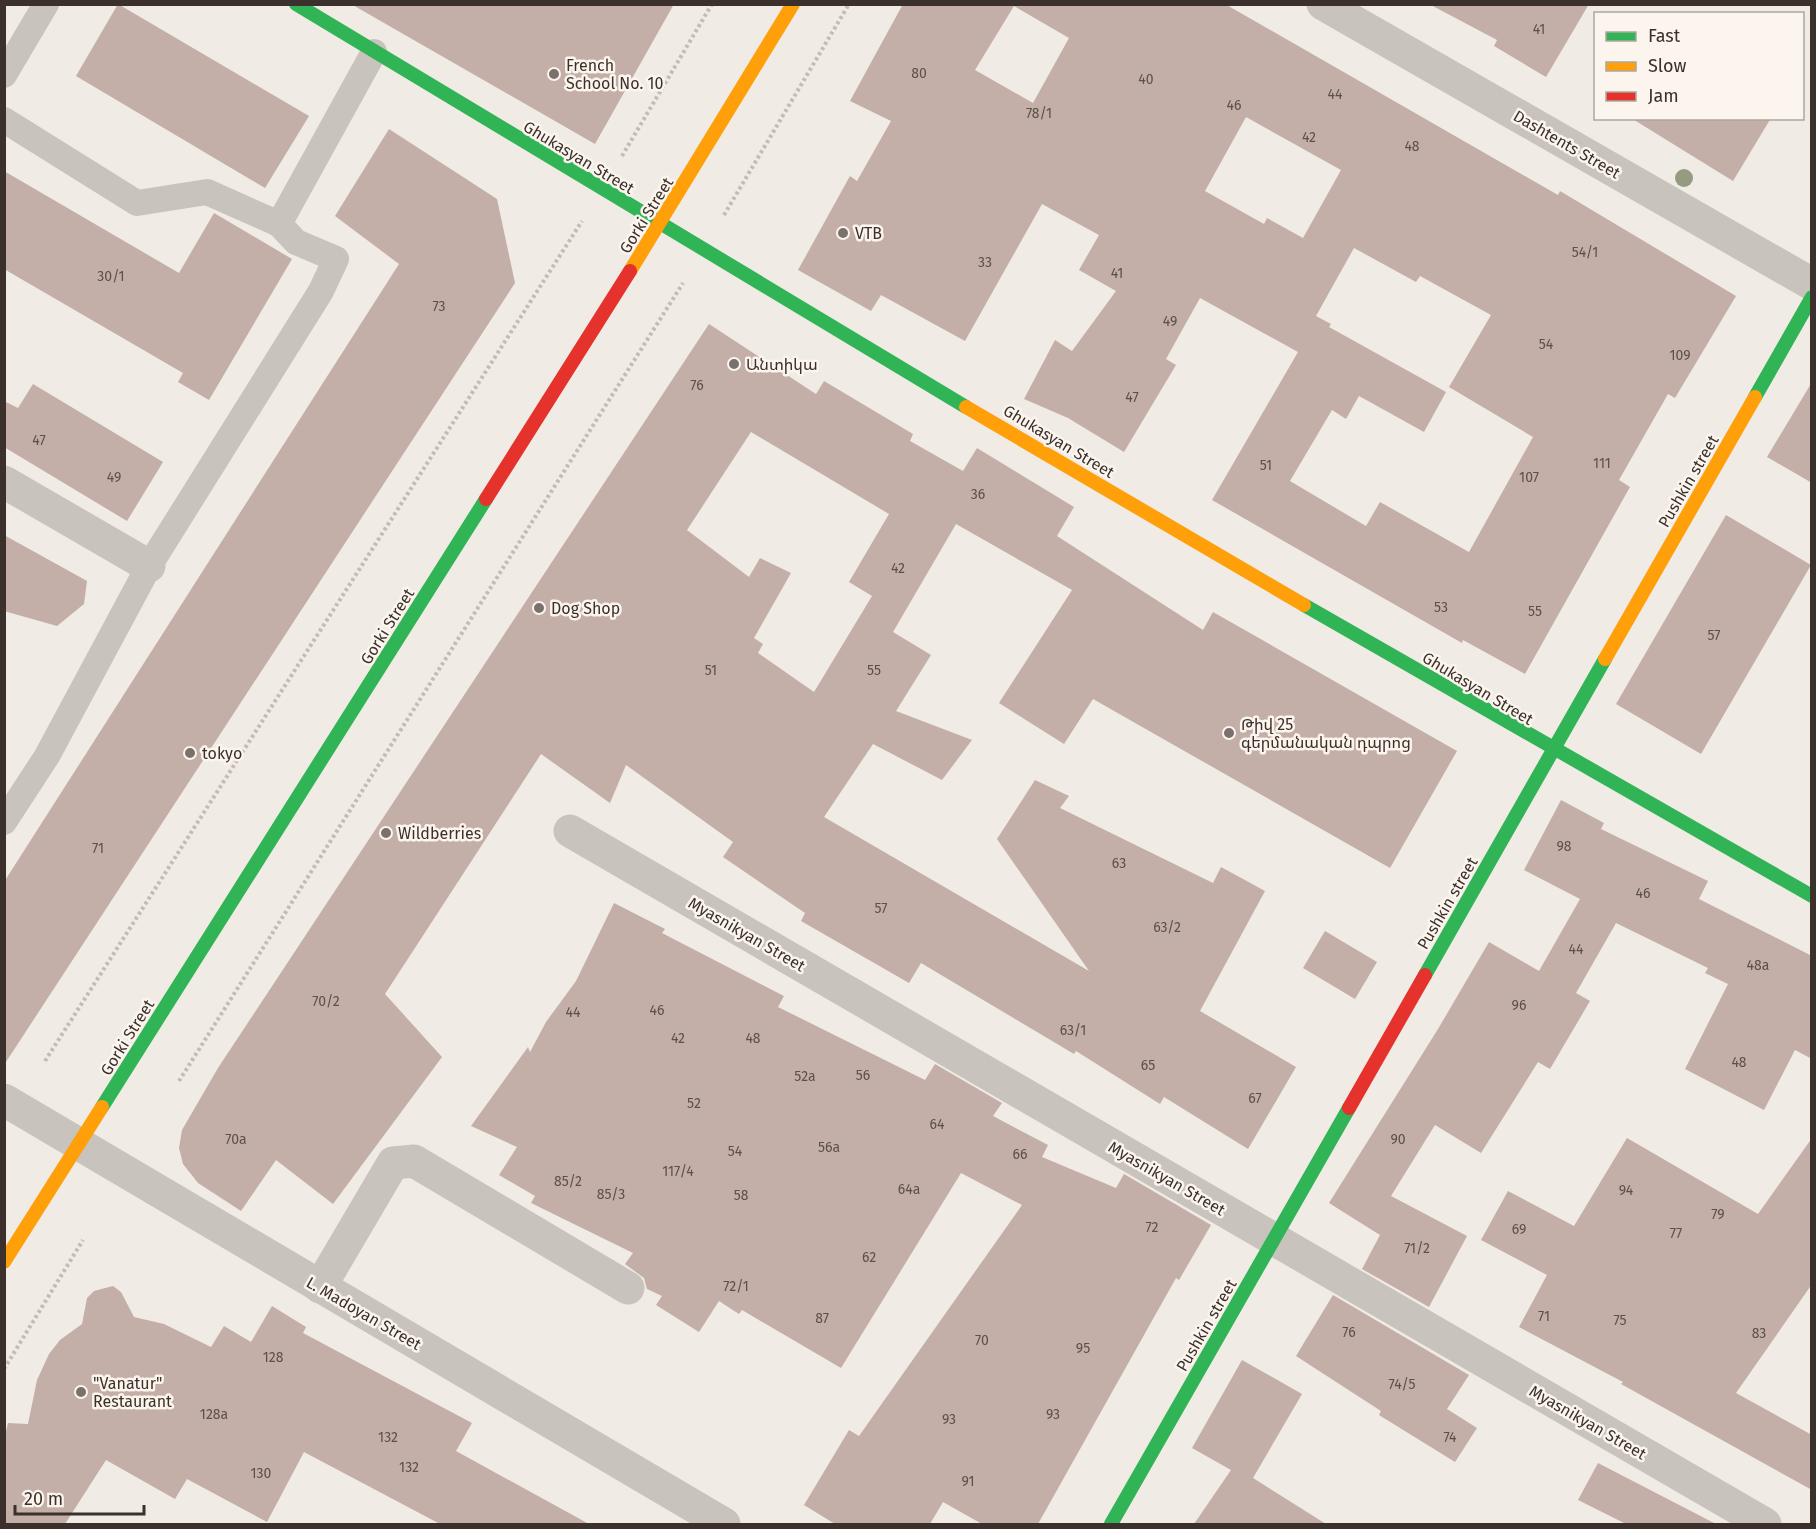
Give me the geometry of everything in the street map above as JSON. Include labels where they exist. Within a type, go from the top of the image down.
[{"type":"street","name":"Ghukasyan Street","points":[[296,4],[659,225],[1553,751],[1812,896]]},
{"type":"street","name":"Gorki Street","points":[[4,1262],[659,225],[793,4]]},
{"type":"street","name":"Dashtents Street","points":[[1323,4],[1812,284]]},
{"type":"street","name":"Pushkin street","points":[[1111,1524],[1812,297]]},
{"type":"street","points":[[4,482],[149,566]]},
{"type":"street","name":"Myasnikyan Street","points":[[570,831],[1765,1524]]},
{"type":"street","name":"L. Madoyan Street","points":[[4,1100],[78,1146],[724,1524]]},
{"type":"street","points":[[320,1287],[393,1163],[414,1161],[628,1288]]},
{"type":"lane","points":[[4,75],[46,4]]},
{"type":"lane","points":[[279,224],[374,52]]},
{"type":"lane","points":[[4,120],[137,203],[207,192],[279,224],[296,242],[336,260],[321,291],[149,566],[47,756],[4,822]]},
{"type":"path","points":[[45,1061],[602,190],[712,4]]},
{"type":"path","points":[[180,1081],[704,250],[849,4]]},
{"type":"path","points":[[4,1368],[83,1240]]},
{"type":"building","points":[[118,4],[309,116],[265,188],[76,76]]},
{"type":"building","name":"French School No. 10","points":[[351,4],[674,4],[595,144]]},
{"type":"building","points":[[903,4],[1225,4],[1558,195],[1560,191],[1736,296],[1675,398],[1668,394],[1619,480],[1630,487],[1525,674],[1463,640],[1462,643],[1212,500],[1298,352],[1200,298],[1166,359],[1176,365],[1124,452],[1068,418],[1024,399],[1055,340],[1072,351],[1116,291],[1079,270],[1099,235],[1042,204],[965,341],[881,295],[871,311],[798,270],[850,176],[857,181],[891,121],[850,101]],"holes":[[[1014,6],[1069,38],[1033,103],[975,70]],[[1246,117],[1341,170],[1303,238],[1267,218],[1264,224],[1205,191]],[[1354,248],[1416,282],[1420,276],[1491,315],[1449,387],[1533,437],[1469,552],[1380,502],[1366,526],[1290,481],[1332,410],[1346,419],[1359,396],[1424,432],[1446,392],[1329,327],[1331,324],[1316,316]]]},
{"type":"building","points":[[1429,4],[1589,4],[1546,77],[1494,46],[1497,40]]},
{"type":"building","points":[[1634,120],[1770,120],[1733,181]]},
{"type":"building","points":[[389,129],[497,199],[515,283],[4,1065],[4,882],[399,264],[335,216]]},
{"type":"building","points":[[4,171],[179,273],[214,213],[292,259],[209,400],[178,382],[183,373],[4,269]]},
{"type":"building","points":[[709,324],[816,394],[824,381],[913,434],[910,441],[963,471],[977,448],[1074,507],[1057,536],[1203,630],[1213,612],[1457,751],[1390,868],[1093,699],[1064,744],[999,703],[1072,590],[956,524],[893,632],[931,655],[896,711],[972,740],[942,780],[873,744],[824,817],[1089,971],[997,839],[1035,780],[1069,796],[1060,808],[1213,883],[1221,867],[1265,891],[1200,1011],[1296,1067],[1248,1149],[1164,1097],[1160,1104],[1076,1051],[1074,1054],[921,963],[909,983],[801,921],[805,913],[723,857],[733,842],[626,765],[610,803],[541,754],[385,994],[442,1057],[333,1204],[276,1160],[241,1211],[198,1183],[183,1164],[179,1148],[182,1130],[218,1068]],"holes":[[[751,432],[889,514],[849,582],[872,596],[814,692],[758,653],[763,644],[754,638],[791,573],[760,558],[749,577],[687,530]]]},
{"type":"building","points":[[1812,382],[1812,483],[1767,457]]},
{"type":"building","points":[[33,384],[163,462],[127,521],[4,447],[4,401],[18,408]]},
{"type":"building","points":[[1726,515],[1811,565],[1701,754],[1616,704]]},
{"type":"building","points":[[4,535],[87,581],[84,604],[57,626],[4,611]]},
{"type":"building","points":[[1561,800],[1604,823],[1601,829],[1708,881],[1699,899],[1812,956],[1812,1059],[1795,1050],[1764,1110],[1685,1069],[1728,984],[1705,973],[1708,968],[1616,923],[1576,993],[1590,1001],[1550,1069],[1538,1062],[1481,1153],[1435,1125],[1391,1196],[1467,1236],[1429,1307],[1362,1269],[1380,1235],[1329,1203],[1438,1029],[1489,942],[1539,971],[1580,899],[1524,870]]},
{"type":"building","points":[[614,903],[665,929],[662,933],[784,996],[778,1007],[925,1080],[935,1064],[1002,1103],[993,1116],[1048,1145],[1042,1157],[1116,1188],[1124,1174],[1211,1225],[1179,1280],[1176,1278],[1038,1524],[982,1524],[943,1502],[930,1524],[835,1524],[804,1505],[849,1430],[859,1436],[1022,1205],[961,1173],[841,1368],[742,1310],[739,1314],[719,1301],[699,1332],[656,1305],[662,1296],[647,1289],[644,1278],[625,1264],[633,1253],[531,1203],[535,1196],[499,1175],[517,1147],[471,1126],[528,1047],[530,1052],[546,1022],[576,981]]},
{"type":"building","points":[[1325,931],[1377,962],[1355,999],[1303,968]]},
{"type":"building","points":[[1627,1138],[1758,1214],[1812,1138],[1812,1284],[1736,1393],[1812,1435],[1812,1490],[1621,1384],[1623,1382],[1519,1327],[1547,1275],[1481,1240],[1508,1191],[1574,1226]]},
{"type":"building","points":[[113,1286],[121,1292],[134,1317],[164,1324],[211,1347],[224,1326],[251,1342],[272,1306],[306,1327],[303,1333],[472,1423],[456,1451],[589,1524],[440,1524],[304,1452],[267,1522],[187,1479],[175,1499],[106,1460],[65,1524],[4,1524],[4,1440],[8,1423],[28,1424],[37,1380],[49,1354],[60,1340],[82,1324],[87,1298],[94,1291]]},
{"type":"building","points":[[1333,1295],[1469,1375],[1447,1409],[1477,1428],[1455,1462],[1379,1415],[1381,1411],[1296,1356]]},
{"type":"building","points":[[1242,1360],[1302,1394],[1253,1478],[1326,1524],[1194,1524],[1231,1470],[1192,1448]]},
{"type":"building","points":[[1598,1463],[1716,1524],[1626,1524],[1578,1500]]},
{"type":"traffic: fast","points":[[296,4],[966,407]]},
{"type":"traffic: fast","points":[[1755,397],[1812,297]]},
{"type":"traffic: fast","points":[[102,1107],[486,499]]},
{"type":"traffic: fast","points":[[1304,605],[1812,896]]},
{"type":"traffic: fast","points":[[1425,975],[1605,659]]},
{"type":"traffic: fast","points":[[1111,1524],[1349,1108]]},
{"type":"traffic: slow","points":[[630,271],[793,4]]},
{"type":"traffic: slow","points":[[1605,659],[1755,397]]},
{"type":"traffic: slow","points":[[966,407],[1304,605]]},
{"type":"traffic: slow","points":[[4,1262],[102,1107]]},
{"type":"traffic: jam","points":[[486,499],[630,271]]},
{"type":"traffic: jam","points":[[1349,1108],[1425,975]]},
{"type":"place","name":"French School No. 10","points":[[554,74]]},
{"type":"place","name":"VTB","points":[[843,233]]},
{"type":"place","name":"Անտիկա","points":[[734,364]]},
{"type":"place","name":"Dog Shop","points":[[539,608]]},
{"type":"place","name":"Թիվ 25 գերմանական դպրոց","points":[[1229,733]]},
{"type":"place","name":"tokyo","points":[[190,753]]},
{"type":"place","name":"Wildberries","points":[[386,833]]},
{"type":"place","name":"\"Vanatur\" Restaurant","points":[[81,1392]]}]
